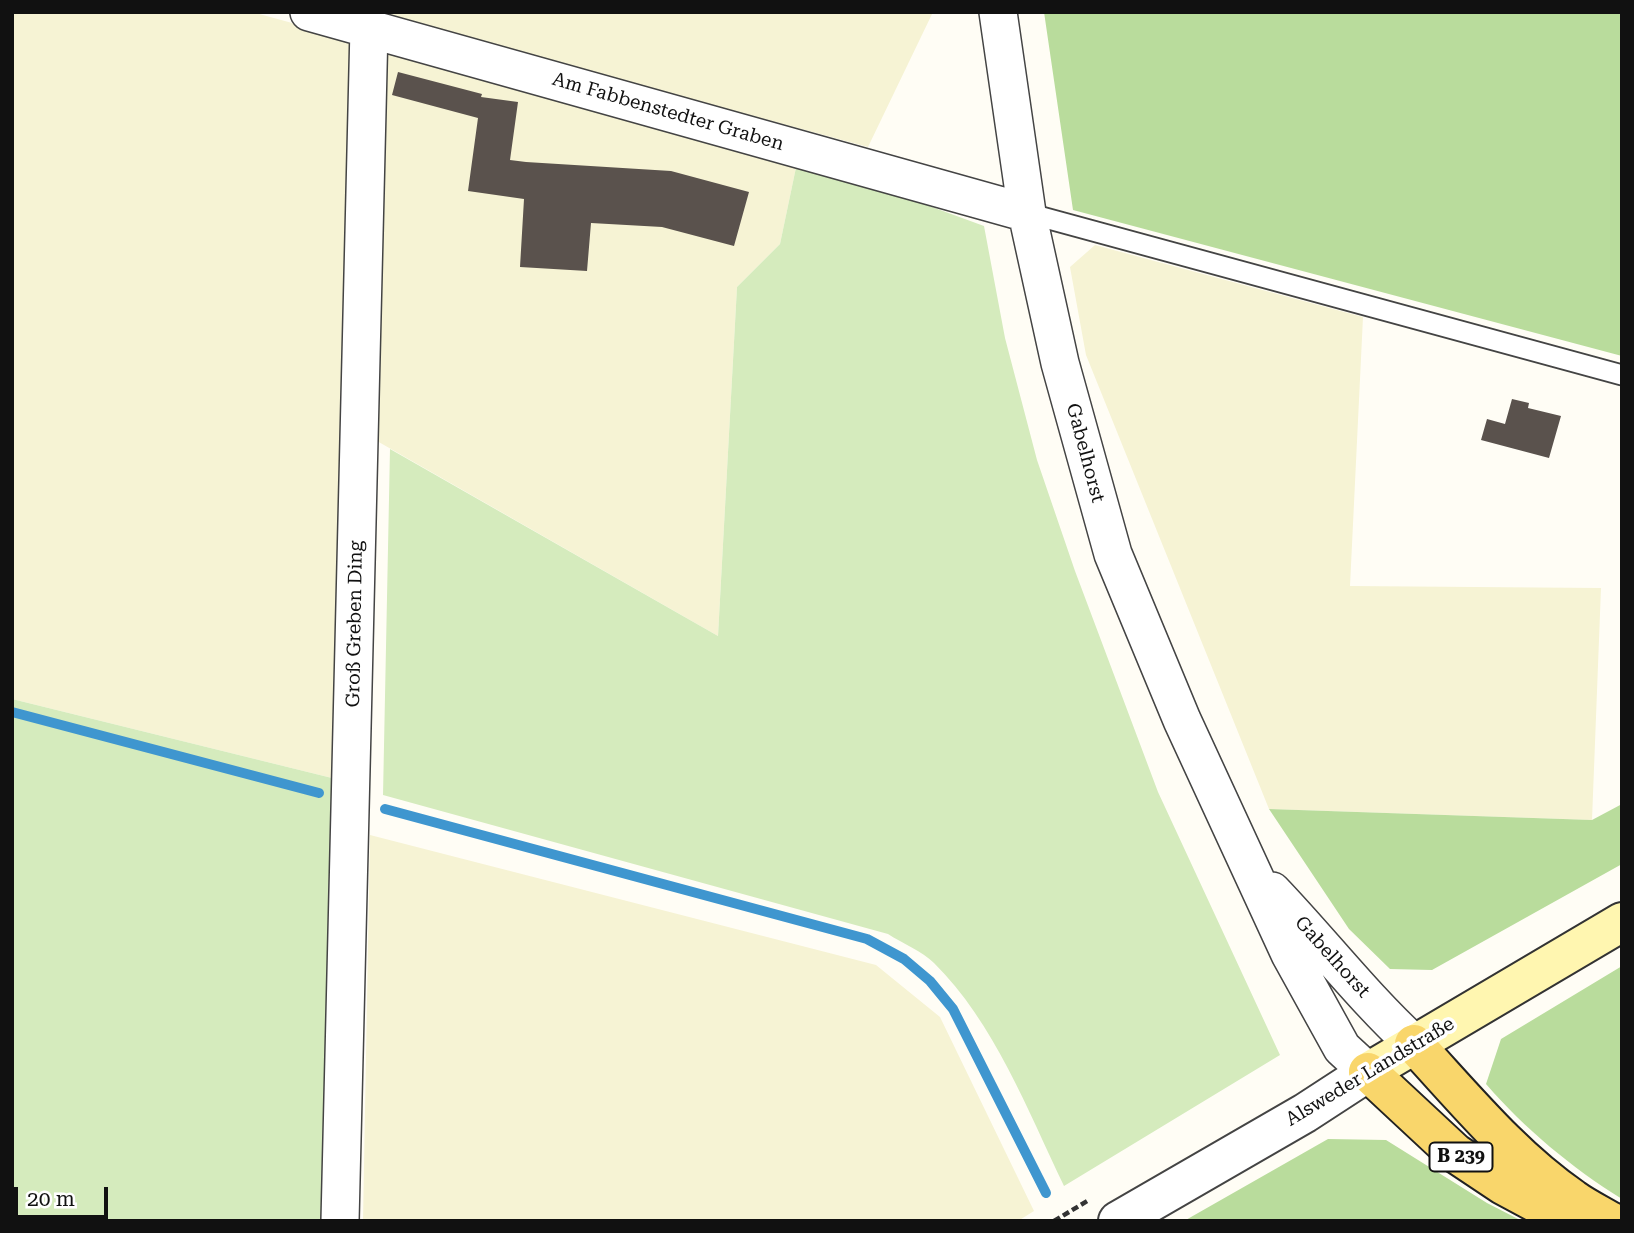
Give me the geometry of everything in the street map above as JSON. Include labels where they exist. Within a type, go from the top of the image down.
[{"type":"main road","name":"Alsweder Landstraße","points":[[1368,1072],[1622,922]]},
{"type":"main road","name":"B 239","points":[[1414,1044],[1500,1138],[1574,1200],[1610,1221]]},
{"type":"main road","name":"B 239","points":[[1368,1072],[1455,1153],[1503,1185],[1570,1221]]},
{"type":"street","name":"Am Fabbenstedter Graben","points":[[309,12],[1027,213]]},
{"type":"street","name":"Gabelhorst","points":[[998,12],[1027,213],[1060,363],[1112,554],[1182,720],[1290,954],[1342,1048],[1368,1072]]},
{"type":"street","name":"Groß Greben Ding","points":[[340,1221],[369,28]]},
{"type":"street","name":"Gabelhorst","points":[[1251,869],[1414,1044]]},
{"type":"street","name":"Alsweder Landstraße","points":[[1118,1221],[1157,1211],[1368,1072]]},
{"type":"lane","points":[[1027,213],[1622,375]]},
{"type":"shaded area","points":[[12,12],[252,12],[354,40],[340,780],[12,699]]},
{"type":"shaded area","points":[[367,12],[933,12],[868,147]]},
{"type":"shaded area","points":[[379,40],[798,158],[780,244],[737,287],[718,636],[370,437]]},
{"type":"shaded area","points":[[1095,245],[1363,317],[1350,586],[1601,588],[1592,820],[1269,809],[1086,355],[1070,267]]},
{"type":"shaded area","points":[[370,835],[876,965],[940,1017],[1034,1211],[1018,1221],[363,1221]]},
{"type":"green space","points":[[1044,12],[1622,12],[1622,356],[1073,210]]},
{"type":"green space","points":[[798,158],[984,226],[1005,338],[1037,460],[1075,571],[1158,792],[1280,1055],[1064,1186],[1008,1068],[975,1012],[934,963],[888,934],[383,795],[390,449],[718,636],[737,287],[780,244]]},
{"type":"green space","points":[[12,699],[340,780],[322,1221],[12,1221]]},
{"type":"green space","points":[[1622,804],[1622,864],[1432,970],[1390,969],[1349,929],[1269,809],[1592,820]]},
{"type":"green space","points":[[1622,966],[1622,1199],[1550,1146],[1516,1116],[1486,1084],[1501,1039]]},
{"type":"green space","points":[[1328,1139],[1386,1140],[1487,1203],[1522,1221],[1184,1221]]},
{"type":"building","points":[[398,72],[482,94],[481,97],[518,102],[510,160],[671,171],[749,192],[734,246],[662,227],[591,223],[587,271],[520,267],[524,199],[468,191],[478,118],[392,95]]},
{"type":"building","points":[[1512,399],[1529,403],[1528,408],[1561,416],[1549,458],[1481,440],[1487,419],[1505,424]]},
{"type":"waterway","points":[[12,712],[319,793]]},
{"type":"waterway","points":[[385,809],[867,939],[904,959],[930,981],[953,1009],[1046,1193]]}]
